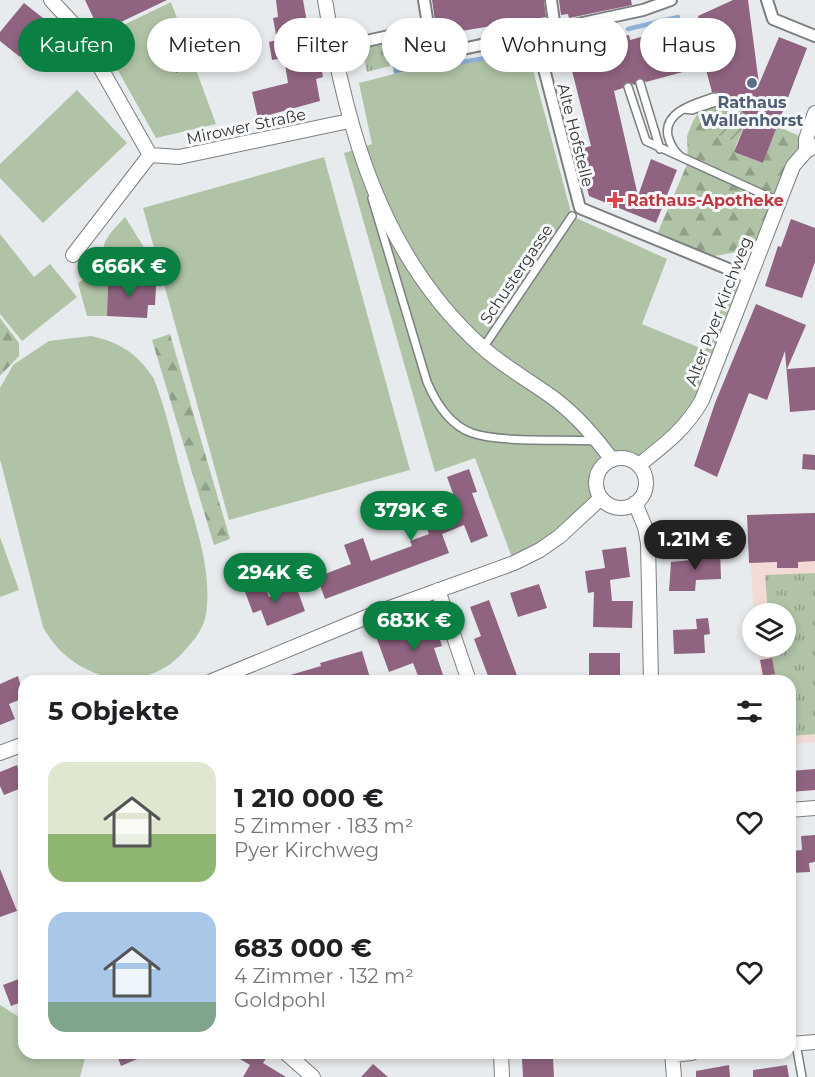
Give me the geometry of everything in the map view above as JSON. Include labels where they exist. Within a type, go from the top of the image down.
[{"type":"street","points":[[51,0],[77,28],[150,155],[73,255]]},
{"type":"street","points":[[325,0],[328,18]]},
{"type":"street","points":[[424,0],[427,18]]},
{"type":"street","points":[[551,0],[553,18]]},
{"type":"street","points":[[606,18],[643,10],[671,0]]},
{"type":"street","points":[[767,0],[773,19],[815,36]]},
{"type":"street","points":[[339,72],[349,121],[367,173],[396,238],[414,269],[448,314],[483,348],[558,401],[598,441],[612,460]]},
{"type":"street","name":"Alte Hofstelle","points":[[544,72],[575,212]]},
{"type":"street","points":[[810,149],[806,139],[815,113]]},
{"type":"street","name":"Mirower Straße","points":[[150,155],[179,157],[349,121]]},
{"type":"street","name":"Alter Pyer Kirchweg","points":[[639,465],[679,433],[692,419],[702,400],[778,201],[794,166],[810,149]]},
{"type":"street","points":[[575,212],[748,277]]},
{"type":"street","points":[[622,458],[639,465],[646,481],[642,497],[636,503],[629,507],[614,507],[601,498],[597,478],[602,468],[612,460],[622,458]]},
{"type":"street","points":[[227,675],[438,590],[514,563],[540,550],[601,498]]},
{"type":"street","points":[[636,503],[645,526],[648,543],[651,675]]},
{"type":"street","points":[[438,590],[467,675]]},
{"type":"street","points":[[0,753],[18,746]]},
{"type":"street","points":[[796,810],[815,808]]},
{"type":"street","points":[[796,1044],[815,1042]]},
{"type":"street","points":[[293,1059],[313,1077]]},
{"type":"street","points":[[501,1059],[502,1077]]},
{"type":"street","points":[[672,1059],[674,1077]]},
{"type":"lane","points":[[640,83],[660,149]]},
{"type":"lane","points":[[628,87],[646,141],[778,201]]},
{"type":"lane","points":[[688,162],[674,151],[667,132],[674,115],[684,109],[715,99]]},
{"type":"lane","points":[[349,121],[427,382],[436,402],[450,419],[471,433],[494,437],[598,441]]},
{"type":"lane","name":"Schustergasse","points":[[483,348],[575,212]]},
{"type":"lane","points":[[796,1055],[802,1077]]},
{"type":"shaded area","points":[[815,513],[815,742],[796,744],[796,675],[760,675],[759,657],[796,657],[796,603],[753,603],[747,515]]},
{"type":"green space","points":[[171,2],[177,18],[147,18],[147,72],[197,72],[216,124],[156,138],[119,72],[135,72],[135,20]]},
{"type":"green space","points":[[382,42],[382,68],[370,71],[370,46]]},
{"type":"green space","points":[[480,59],[480,72],[534,72],[572,216],[667,259],[642,324],[705,350],[709,342],[722,347],[692,419],[635,462],[622,458],[607,463],[597,479],[601,498],[514,563],[475,458],[435,472],[344,153],[372,144],[359,83],[406,72],[468,72],[468,61]]},
{"type":"green space","points":[[77,90],[127,143],[43,223],[0,178],[0,164]]},
{"type":"green space","points":[[735,100],[747,120],[737,142],[710,132],[718,108]]},
{"type":"green space","points":[[716,102],[718,108],[711,132],[737,142],[734,152],[763,163],[777,126],[806,139],[760,248],[703,258],[655,239],[688,162],[687,136],[693,121],[703,106]]},
{"type":"green space","points":[[324,157],[410,470],[229,520],[143,208]]},
{"type":"green space","points":[[125,217],[145,249],[136,271],[117,272],[116,285],[108,285],[107,316],[87,316],[78,283],[108,264],[104,244],[110,233]]},
{"type":"green space","points":[[0,234],[34,277],[50,264],[77,297],[22,341],[0,314]]},
{"type":"green space","points":[[730,285],[745,286],[722,347],[709,342]]},
{"type":"green space","points":[[0,318],[19,343],[19,356],[0,376]]},
{"type":"green space","points":[[170,334],[230,539],[214,545],[152,340]]},
{"type":"green space","points":[[91,336],[127,350],[154,379],[166,415],[204,562],[207,579],[206,614],[201,629],[186,649],[169,665],[150,675],[102,675],[89,671],[71,660],[55,645],[43,627],[0,459],[0,388],[13,365],[49,341]]},
{"type":"green space","points":[[0,537],[19,590],[0,597]]},
{"type":"green space","points":[[815,573],[815,734],[796,736],[796,675],[772,675],[771,657],[796,657],[796,603],[767,603],[765,575]]},
{"type":"green space","points":[[0,1005],[18,1016],[18,1059],[85,1059],[80,1077],[0,1077]]},
{"type":"building","points":[[85,0],[167,0],[129,18],[93,18]]},
{"type":"building","points":[[276,0],[303,0],[306,18],[274,18],[274,24],[273,18],[278,17]]},
{"type":"building","points":[[432,0],[544,0],[546,17],[480,18],[480,28],[468,30],[468,18],[435,18]]},
{"type":"building","points":[[559,0],[631,0],[632,5],[569,18],[568,14],[561,15]]},
{"type":"building","points":[[733,0],[748,0],[759,84],[779,37],[807,48],[763,163],[734,152],[747,120],[736,101],[718,108],[721,101],[718,93],[712,92],[707,72],[736,72],[736,18],[698,18],[698,16]]},
{"type":"building","points":[[24,3],[43,18],[18,18],[18,55],[0,41],[0,32]]},
{"type":"building","points":[[628,35],[630,40],[640,37],[640,72],[683,72],[646,82],[639,78],[635,85],[627,82],[623,88],[614,91],[638,196],[651,159],[677,170],[656,223],[589,196],[577,150],[591,146],[572,72],[628,72]]},
{"type":"building","points":[[274,41],[274,60],[272,60],[269,42]]},
{"type":"building","points":[[286,72],[322,72],[323,77],[316,79],[320,101],[258,118],[252,92],[288,83]]},
{"type":"building","points":[[791,219],[815,228],[815,262],[802,298],[765,286],[778,246],[781,247]]},
{"type":"building","points":[[116,272],[133,273],[132,285],[156,286],[155,305],[148,305],[147,318],[107,316],[108,284],[116,285]]},
{"type":"building","points":[[756,304],[806,325],[787,369],[815,367],[815,410],[790,412],[785,351],[767,400],[749,393],[717,477],[694,466],[715,403]]},
{"type":"building","points":[[803,454],[815,455],[815,470],[802,469]]},
{"type":"building","points":[[469,469],[477,492],[472,493],[488,536],[471,543],[464,525],[442,534],[449,553],[325,599],[317,577],[351,564],[344,545],[363,538],[371,561],[412,546],[410,541],[429,534],[422,515],[456,502],[447,477]]},
{"type":"building","points":[[815,513],[815,561],[798,562],[798,568],[777,568],[777,562],[749,563],[747,515]]},
{"type":"building","points":[[626,547],[630,577],[610,580],[612,601],[633,601],[632,628],[593,627],[594,592],[588,593],[585,571],[605,568],[602,550]]},
{"type":"building","points":[[720,549],[721,579],[696,580],[695,591],[669,591],[671,562],[702,559],[702,550]]},
{"type":"building","points":[[308,559],[315,577],[291,586],[284,568]]},
{"type":"building","points":[[264,584],[269,597],[296,586],[305,611],[267,626],[261,610],[253,613],[245,592]]},
{"type":"building","points":[[539,584],[547,608],[518,617],[510,593]]},
{"type":"building","points":[[489,600],[517,675],[488,675],[474,639],[481,636],[470,607]]},
{"type":"building","points":[[708,618],[710,634],[704,635],[705,653],[674,654],[673,630],[697,629],[696,619]]},
{"type":"building","points":[[434,622],[442,646],[434,648],[443,675],[418,675],[413,663],[389,672],[377,639]]},
{"type":"building","points":[[362,651],[369,675],[290,675],[321,666],[320,663]]},
{"type":"building","points":[[589,653],[620,653],[620,675],[589,675]]},
{"type":"building","points":[[772,658],[775,674],[763,675],[760,660]]},
{"type":"building","points":[[18,676],[18,700],[9,704],[15,719],[0,725],[0,684]]},
{"type":"building","points":[[17,765],[18,789],[4,795],[0,786],[0,772]]},
{"type":"building","points":[[815,769],[815,790],[796,792],[796,771]]},
{"type":"building","points":[[815,835],[815,862],[809,863],[810,872],[796,873],[796,850],[802,850],[801,836]]},
{"type":"building","points":[[0,869],[17,911],[0,917]]},
{"type":"building","points":[[18,979],[18,1003],[11,1006],[3,985]]},
{"type":"building","points":[[118,1059],[137,1059],[121,1066]]},
{"type":"building","points":[[240,1059],[266,1059],[263,1063],[286,1077],[243,1077],[250,1065]]},
{"type":"building","points":[[522,1059],[553,1059],[554,1077],[523,1077]]},
{"type":"building","points":[[373,1064],[388,1077],[361,1077]]},
{"type":"building","points":[[729,1065],[730,1077],[696,1077],[696,1071]]},
{"type":"building","points":[[787,1065],[789,1077],[753,1077],[753,1070]]},
{"type":"waterway","points":[[628,29],[678,17]]},
{"type":"waterway","points":[[468,61],[480,59]]},
{"type":"place","name":"Rathaus Wallenhorst","points":[[752,83]]},
{"type":"place","name":"Rathaus-Apotheke","points":[[615,200]]}]
